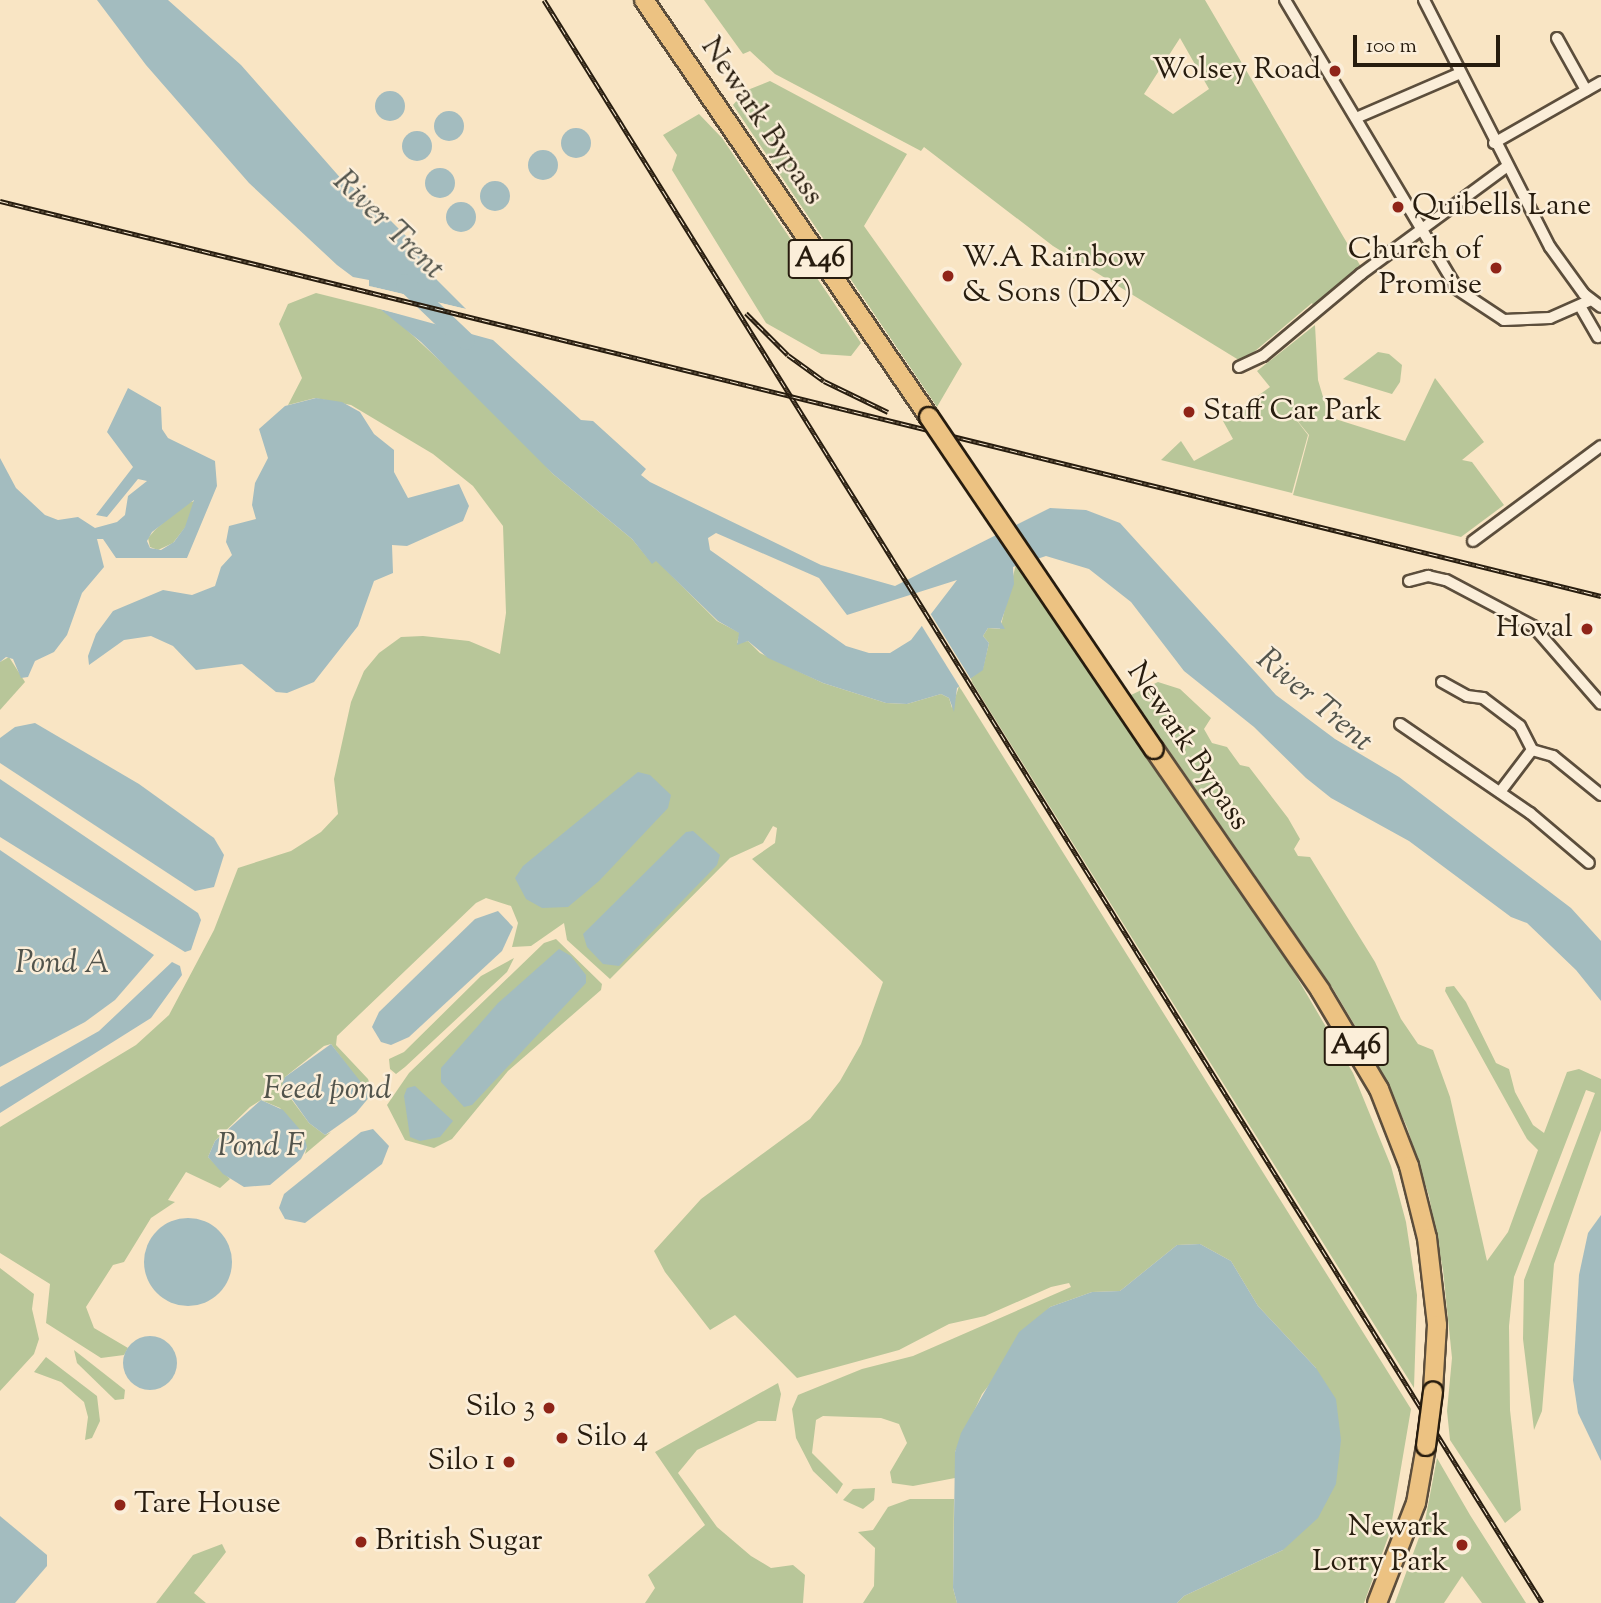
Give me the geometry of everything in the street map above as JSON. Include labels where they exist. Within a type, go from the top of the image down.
[{"type":"highway","name":"Newark Bypass","points":[[644,0],[1320,990],[1380,1089],[1409,1166],[1427,1238],[1437,1325],[1433,1391],[1416,1503],[1377,1603]]},
{"type":"street","points":[[1285,0],[1457,289],[1504,320],[1550,318],[1591,300]]},
{"type":"street","points":[[1424,0],[1506,167],[1563,269],[1591,300],[1601,307]]},
{"type":"street","points":[[1557,38],[1586,90]]},
{"type":"street","points":[[1356,118],[1458,74]]},
{"type":"street","points":[[1494,143],[1601,82]]},
{"type":"street","points":[[1239,367],[1263,356],[1421,230],[1506,167]]},
{"type":"street","points":[[1580,306],[1600,340]]},
{"type":"street","points":[[1473,541],[1601,446]]},
{"type":"street","points":[[1409,581],[1437,577],[1533,626],[1601,704]]},
{"type":"street","points":[[1442,682],[1467,696],[1483,698],[1520,726],[1532,750],[1553,756],[1601,795]]},
{"type":"street","points":[[1400,724],[1500,792],[1589,863]]},
{"type":"street","points":[[1500,792],[1532,750]]},
{"type":"green space","points":[[704,0],[1205,0],[1364,272],[1317,313],[1312,303],[1242,362],[1053,246],[924,147],[921,151],[775,74],[750,51],[743,54]],"holes":[[[1180,38],[1209,89],[1173,114],[1144,94]]]},
{"type":"green space","points":[[770,81],[907,154],[864,226],[962,364],[937,407],[733,105],[745,91]]},
{"type":"green space","points":[[699,114],[722,138],[861,343],[851,356],[821,354],[766,323],[672,170],[677,155],[663,135]]},
{"type":"green space","points":[[316,293],[380,309],[393,317],[508,424],[553,474],[632,539],[652,563],[656,560],[717,621],[740,633],[737,643],[748,641],[760,653],[823,683],[886,703],[907,704],[941,694],[949,698],[952,708],[959,686],[1411,1409],[1390,1532],[1364,1603],[1177,1603],[1184,1596],[1283,1550],[1316,1368],[1258,1306],[1231,1261],[1200,1244],[1177,1245],[1120,1291],[1092,1292],[1050,1307],[982,1394],[955,1452],[955,1478],[913,1486],[892,1483],[890,1472],[907,1443],[899,1424],[881,1418],[823,1416],[816,1420],[812,1453],[843,1484],[837,1494],[813,1471],[796,1438],[792,1409],[798,1395],[862,1369],[913,1356],[1071,1287],[1069,1283],[1051,1287],[985,1316],[949,1324],[899,1350],[797,1378],[735,1315],[710,1330],[665,1272],[654,1251],[701,1199],[810,1119],[840,1081],[861,1044],[883,982],[752,859],[775,843],[777,828],[773,826],[763,843],[730,858],[610,979],[567,940],[564,923],[531,946],[512,947],[518,923],[511,906],[486,898],[476,903],[337,1036],[336,1045],[368,1079],[372,1099],[331,1044],[324,1046],[285,1077],[283,1088],[309,1123],[325,1135],[331,1132],[305,1154],[307,1147],[280,1108],[261,1100],[215,1141],[208,1157],[230,1179],[220,1188],[186,1172],[168,1200],[175,1202],[151,1218],[124,1262],[113,1265],[86,1307],[94,1328],[128,1348],[124,1355],[101,1358],[46,1323],[50,1284],[0,1253],[0,1127],[136,1045],[169,1015],[214,930],[238,868],[291,851],[321,832],[338,814],[334,779],[351,702],[364,671],[379,653],[401,637],[423,636],[469,641],[500,654],[506,613],[503,526],[473,486],[433,454],[351,405],[315,398],[288,405],[302,378],[279,324],[288,304]]},
{"type":"green space","points":[[1315,325],[1318,380],[1329,417],[1405,441],[1435,378],[1484,442],[1462,460],[1472,462],[1504,505],[1461,537],[1293,495],[1309,435],[1291,413],[1308,435],[1292,493],[1161,460],[1181,441],[1194,461],[1233,439],[1223,421],[1270,387],[1257,371]]},
{"type":"green space","points":[[1378,352],[1389,354],[1402,365],[1400,382],[1392,394],[1343,379]]},
{"type":"green space","points":[[195,501],[187,525],[173,543],[158,550],[150,547],[148,538],[155,530],[184,504]]},
{"type":"green space","points":[[1016,564],[1292,969],[1353,1073],[1391,1166],[1406,1222],[1417,1295],[1414,1388],[970,679],[983,668],[989,643],[983,636],[988,628],[1000,629]]},
{"type":"green space","points":[[9,657],[25,682],[0,710],[0,662]]},
{"type":"green space","points":[[1158,682],[1180,689],[1211,718],[1204,729],[1212,743],[1227,747],[1240,765],[1249,767],[1288,818],[1300,839],[1294,849],[1298,856],[1310,857],[1375,962],[1401,1019],[1418,1044],[1433,1050],[1450,1097],[1487,1261],[1508,1232],[1538,1150],[1527,1139],[1445,991],[1446,987],[1454,986],[1466,1002],[1496,1063],[1509,1069],[1515,1092],[1533,1125],[1544,1133],[1567,1072],[1579,1069],[1601,1079],[1601,1130],[1554,1264],[1542,1411],[1534,1430],[1523,1339],[1524,1280],[1595,1093],[1586,1090],[1514,1277],[1509,1326],[1510,1410],[1521,1510],[1505,1523],[1450,1440],[1447,1411],[1452,1358],[1443,1270],[1429,1196],[1407,1127],[1376,1061],[1332,987],[1131,695]]},
{"type":"green space","points":[[556,939],[602,984],[601,990],[508,1071],[452,1139],[434,1148],[405,1140],[387,1105],[409,1073],[544,943]]},
{"type":"green space","points":[[514,958],[507,972],[405,1067],[396,1074],[390,1069],[389,1059],[404,1052],[481,976]]},
{"type":"green space","points":[[0,1268],[34,1294],[32,1309],[39,1339],[34,1354],[0,1391]]},
{"type":"green space","points":[[74,1350],[125,1390],[124,1399],[115,1400],[77,1363]]},
{"type":"green space","points":[[46,1357],[97,1396],[100,1421],[92,1438],[85,1440],[88,1417],[84,1402],[61,1382],[34,1372]]},
{"type":"green space","points":[[778,1383],[781,1394],[776,1421],[758,1421],[697,1450],[678,1473],[717,1527],[751,1556],[771,1568],[793,1565],[805,1575],[803,1603],[645,1603],[655,1588],[648,1575],[705,1525],[655,1452]]},
{"type":"green space","points":[[1437,1458],[1526,1603],[1482,1603],[1462,1576],[1444,1603],[1395,1603],[1425,1521]]},
{"type":"green space","points":[[875,1488],[874,1500],[863,1509],[843,1500],[853,1489]]},
{"type":"green space","points":[[910,1499],[954,1499],[953,1588],[957,1603],[863,1603],[874,1586],[875,1548],[858,1532],[873,1530],[888,1507]]},
{"type":"green space","points":[[222,1544],[226,1552],[194,1593],[206,1603],[156,1603],[193,1555]]},
{"type":"water","points":[[97,0],[168,0],[241,65],[344,182],[365,195],[412,242],[435,278],[466,309],[369,286],[369,280],[353,277],[337,265],[249,183],[146,65]]},
{"type":"water","points":[[390,91],[401,95],[405,106],[401,117],[390,121],[379,117],[375,106],[379,95]]},
{"type":"water","points":[[449,111],[460,115],[464,126],[460,137],[449,141],[438,137],[434,126],[438,115]]},
{"type":"water","points":[[576,128],[587,132],[591,143],[587,154],[576,158],[565,154],[561,143],[565,132]]},
{"type":"water","points":[[417,131],[428,135],[432,146],[428,157],[417,161],[406,157],[402,146],[406,135]]},
{"type":"water","points":[[543,150],[554,154],[558,165],[554,176],[543,180],[532,176],[528,165],[532,154]]},
{"type":"water","points":[[440,168],[451,172],[455,183],[451,194],[440,198],[429,194],[425,183],[429,172]]},
{"type":"water","points":[[495,181],[506,185],[510,196],[506,207],[495,211],[484,207],[480,196],[484,185]]},
{"type":"water","points":[[461,202],[472,206],[476,217],[472,228],[461,232],[450,228],[446,217],[450,206]]},
{"type":"water","points":[[380,309],[493,340],[581,420],[593,421],[646,469],[641,475],[650,482],[821,565],[895,586],[1050,508],[1086,510],[1120,523],[1276,695],[1335,739],[1399,777],[1571,908],[1601,941],[1601,1001],[1576,970],[1527,923],[1511,917],[1409,841],[1331,798],[1306,778],[1254,727],[1184,671],[1131,602],[1089,569],[1046,556],[1013,567],[1014,584],[1001,622],[1005,629],[988,628],[983,636],[989,643],[983,670],[957,688],[954,712],[949,698],[941,694],[907,704],[886,703],[823,683],[768,658],[748,641],[737,645],[739,633],[718,621],[656,561],[652,564],[632,539],[553,474],[421,342]],"holes":[[[716,533],[819,578],[847,615],[957,580],[911,640],[890,653],[869,653],[846,646],[710,550],[708,538]]]},
{"type":"water","points":[[128,388],[161,407],[162,429],[168,438],[215,461],[217,486],[187,558],[116,558],[103,539],[97,539],[104,567],[82,593],[67,635],[54,652],[35,661],[28,677],[21,678],[13,659],[6,657],[0,662],[0,458],[16,488],[45,515],[58,520],[78,517],[95,528],[117,522],[125,515],[128,496],[147,481],[138,479],[107,517],[96,515],[133,467],[107,432]],"holes":[[[194,500],[185,527],[174,542],[161,550],[150,548],[147,541],[152,532]]]},
{"type":"water","points":[[316,398],[342,402],[360,412],[374,434],[394,450],[394,472],[408,498],[459,484],[469,506],[463,521],[407,546],[392,545],[393,573],[374,581],[358,626],[314,682],[287,693],[276,692],[242,664],[196,670],[173,646],[151,636],[124,640],[89,665],[88,656],[96,634],[113,611],[163,590],[192,595],[215,586],[221,567],[232,555],[226,542],[229,526],[256,519],[252,505],[255,483],[268,458],[259,429],[285,406]]},
{"type":"water","points":[[35,723],[139,784],[214,838],[224,855],[214,887],[195,891],[0,763],[0,738],[15,727]]},
{"type":"water","points":[[638,772],[650,775],[671,795],[668,808],[599,881],[568,907],[542,908],[526,899],[515,878],[523,866]]},
{"type":"water","points":[[0,779],[198,913],[201,920],[191,950],[185,952],[0,837]]},
{"type":"water","points":[[693,831],[720,855],[717,865],[619,966],[603,964],[587,947],[583,934],[686,832]]},
{"type":"water","name":"Pond A","points":[[0,850],[154,955],[115,1000],[85,1022],[0,1067]]},
{"type":"water","points":[[498,911],[513,927],[502,951],[409,1037],[391,1045],[381,1042],[372,1027],[379,1012],[475,919]]},
{"type":"water","points":[[559,949],[571,956],[586,975],[586,983],[472,1105],[464,1107],[441,1082],[441,1068],[498,1003]]},
{"type":"water","points":[[172,962],[180,966],[182,975],[151,1018],[0,1113],[0,1087],[99,1031]]},
{"type":"water","name":"Feed pond","points":[[331,1044],[371,1095],[356,1113],[325,1135],[309,1123],[282,1085],[285,1077]]},
{"type":"water","points":[[415,1086],[453,1121],[440,1137],[420,1141],[410,1137],[404,1096],[407,1088]]},
{"type":"water","name":"Pond F","points":[[261,1100],[283,1110],[303,1133],[307,1147],[301,1159],[270,1185],[244,1187],[223,1174],[208,1157],[215,1141]]},
{"type":"water","points":[[373,1129],[389,1146],[382,1164],[305,1223],[285,1219],[279,1208],[284,1194],[361,1132]]},
{"type":"water","points":[[1601,1215],[1601,1461],[1578,1413],[1573,1380],[1579,1275],[1588,1233]]},
{"type":"water","points":[[188,1218],[213,1225],[225,1237],[232,1262],[225,1287],[213,1299],[188,1306],[163,1299],[151,1287],[144,1262],[151,1237],[163,1225]]},
{"type":"water","points":[[1200,1244],[1231,1261],[1258,1306],[1316,1368],[1336,1399],[1341,1440],[1336,1484],[1318,1518],[1283,1550],[1184,1596],[1177,1603],[957,1603],[953,1588],[955,1452],[961,1433],[1019,1332],[1050,1307],[1092,1292],[1120,1291],[1177,1245]]},
{"type":"water","points":[[150,1336],[169,1344],[177,1363],[169,1382],[150,1390],[131,1382],[123,1363],[131,1344]]},
{"type":"water","points":[[0,1516],[47,1555],[47,1566],[15,1603],[0,1603]]},
{"type":"pier","points":[[365,285],[470,310],[466,313]]},
{"type":"pier","points":[[380,305],[474,328],[480,333],[376,308]]},
{"type":"pier","points":[[930,613],[972,681],[961,689],[920,623]]},
{"type":"waterway","name":"River Trent","points":[[405,283],[466,341]]},
{"type":"railway","points":[[544,0],[1542,1603]]},
{"type":"railway","points":[[0,201],[1601,596]]},
{"type":"railway","points":[[746,313],[788,355],[824,381],[888,412]]},
{"type":"place","name":"Wolsey Road","points":[[1335,71]]},
{"type":"place","name":"Quibells Lane","points":[[1398,207]]},
{"type":"place","name":"Church of Promise","points":[[1496,268]]},
{"type":"place","name":"W.A Rainbow & Sons (DX)","points":[[948,276]]},
{"type":"place","name":"Staff Car Park","points":[[1189,412]]},
{"type":"place","name":"Hoval","points":[[1587,629]]},
{"type":"place","name":"Silo 3","points":[[549,1408]]},
{"type":"place","name":"Silo 4","points":[[562,1438]]},
{"type":"place","name":"Silo 1","points":[[509,1462]]},
{"type":"place","name":"Tare House","points":[[120,1505]]},
{"type":"place","name":"British Sugar","points":[[361,1542]]},
{"type":"place","name":"Newark Lorry Park","points":[[1462,1545]]}]
